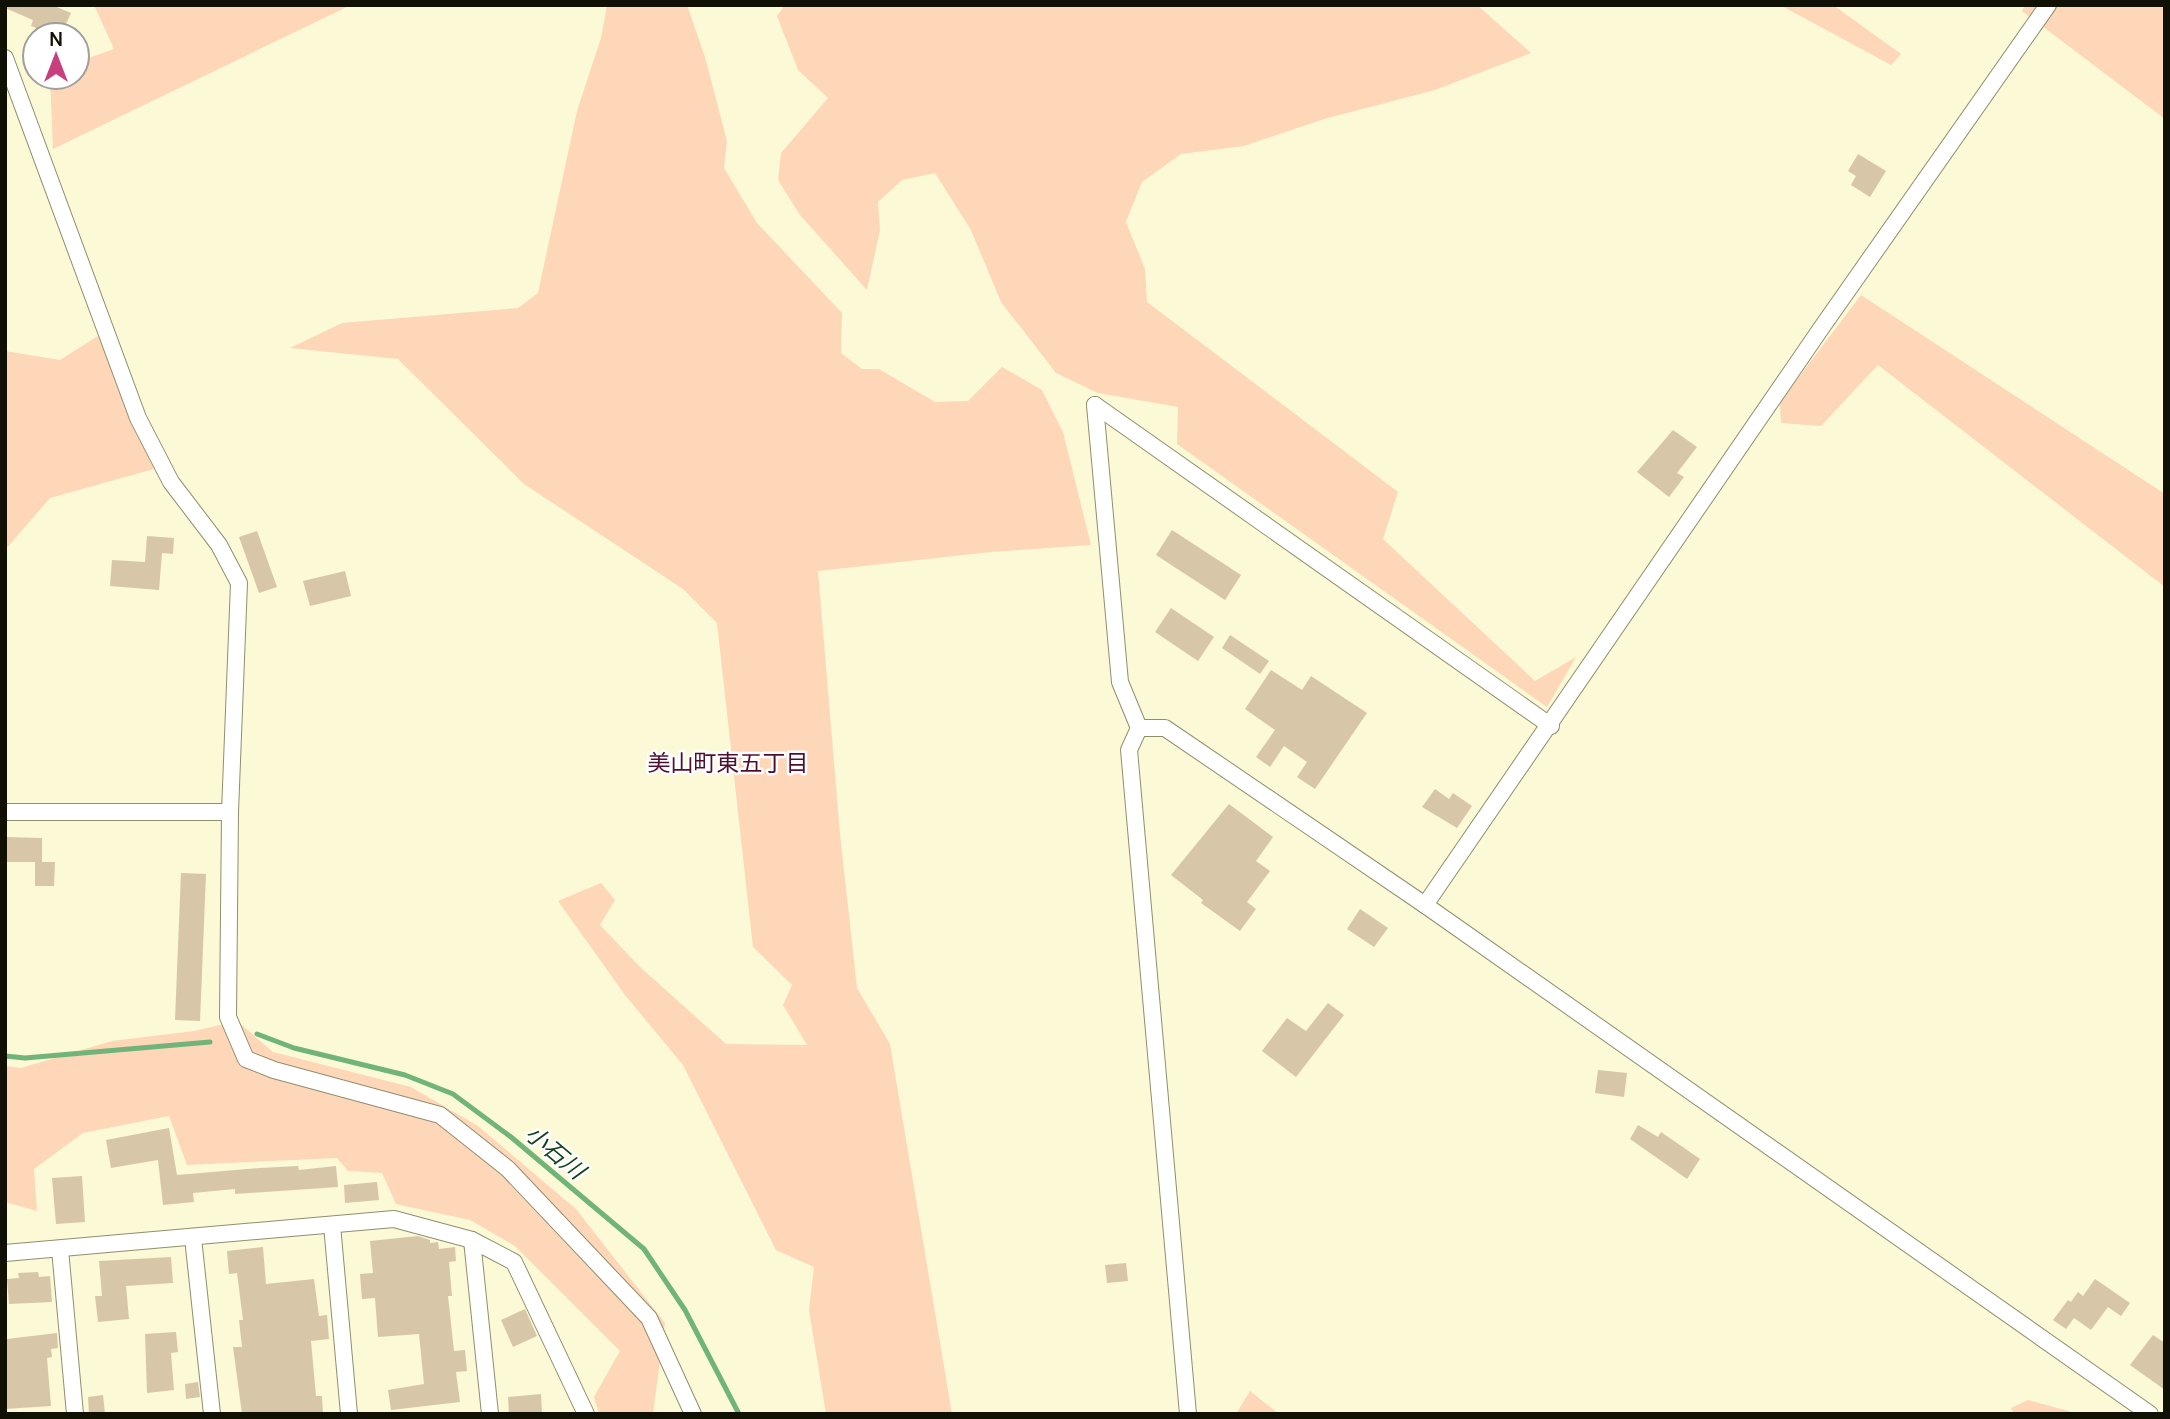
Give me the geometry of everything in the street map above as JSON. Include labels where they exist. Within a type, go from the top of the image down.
[{"type":"street","points":[[1425,905],[1551,726],[1822,327],[2048,5]]},
{"type":"street","points":[[5,58],[142,428],[171,482],[219,545],[239,583],[230,812],[228,1017],[246,1059],[274,1070],[440,1115],[508,1169],[649,1318],[693,1414]]},
{"type":"street","points":[[1188,1414],[1129,750],[1139,728],[1120,682],[1095,405],[1551,726]]},
{"type":"street","points":[[1139,728],[1166,728],[1425,905],[2150,1414]]},
{"type":"street","points":[[5,812],[230,812]]},
{"type":"street","points":[[5,1253],[394,1219],[472,1240],[514,1262],[586,1414]]},
{"type":"street","points":[[332,1225],[349,1414]]},
{"type":"street","points":[[194,1238],[212,1414]]},
{"type":"street","points":[[472,1240],[489,1414]]},
{"type":"street","points":[[60,1249],[75,1414]]},
{"type":"shaded area","points":[[94,5],[351,5],[53,149],[51,91],[91,91],[91,57],[114,49]]},
{"type":"shaded area","points":[[607,5],[687,5],[705,57],[727,141],[724,168],[757,223],[842,313],[841,353],[862,369],[879,369],[935,402],[968,401],[1002,367],[1042,390],[1063,432],[1091,545],[991,552],[818,571],[840,834],[857,988],[890,1044],[952,1414],[826,1414],[809,1310],[814,1267],[776,1250],[683,1065],[625,995],[558,901],[601,883],[615,900],[600,925],[640,967],[726,1044],[807,1045],[783,1005],[792,985],[753,947],[717,623],[683,589],[524,484],[398,359],[290,348],[342,323],[518,308],[538,293],[577,111],[601,38]]},
{"type":"shaded area","points":[[785,5],[1477,5],[1531,53],[1435,90],[1324,119],[1244,146],[1181,154],[1142,182],[1126,222],[1145,269],[1147,302],[1398,492],[1383,539],[1535,681],[1576,657],[1547,707],[1177,444],[1178,407],[1098,393],[1056,373],[1001,302],[971,230],[935,173],[902,180],[878,202],[880,230],[867,290],[800,215],[778,180],[781,153],[828,98],[798,70],[777,16]]},
{"type":"shaded area","points":[[1780,5],[1833,5],[1901,54],[1891,65]]},
{"type":"shaded area","points":[[2025,5],[2165,5],[2165,119],[2022,11]]},
{"type":"shaded area","points":[[1861,295],[2165,494],[2165,587],[1878,365],[1821,426],[1781,423],[1780,402]]},
{"type":"shaded area","points":[[98,336],[154,469],[50,498],[5,550],[5,351],[60,360]]},
{"type":"shaded area","points":[[237,1021],[273,1052],[411,1087],[478,1126],[576,1209],[665,1323],[653,1414],[599,1414],[594,1397],[620,1351],[515,1246],[470,1220],[396,1204],[382,1173],[348,1171],[337,1158],[187,1165],[169,1116],[83,1133],[34,1169],[37,1211],[5,1202],[5,1066],[21,1068],[112,1041],[194,1031]]},
{"type":"shaded area","points":[[1250,1391],[1279,1414],[1236,1414]]},
{"type":"shaded area","points":[[2028,1400],[2079,1414],[2014,1414],[2011,1408]]},
{"type":"building","points":[[5,5],[52,5],[71,13],[67,21],[33,21],[5,8]]},
{"type":"building","points":[[1858,154],[1886,171],[1870,197],[1851,185],[1856,176],[1848,171]]},
{"type":"building","points":[[1673,430],[1697,447],[1677,473],[1684,477],[1669,497],[1637,472]]},
{"type":"building","points":[[1172,530],[1241,575],[1225,600],[1156,555]]},
{"type":"building","points":[[257,531],[277,587],[259,593],[239,537]]},
{"type":"building","points":[[147,536],[174,538],[173,554],[162,553],[159,590],[110,586],[112,560],[145,562]]},
{"type":"building","points":[[345,571],[351,596],[310,606],[303,581]]},
{"type":"building","points":[[1171,608],[1214,637],[1198,661],[1155,632]]},
{"type":"building","points":[[1230,635],[1269,661],[1260,674],[1222,648]]},
{"type":"building","points":[[1271,670],[1302,690],[1311,676],[1367,713],[1315,789],[1297,777],[1307,762],[1284,746],[1270,767],[1256,757],[1275,730],[1245,709]]},
{"type":"building","points":[[1435,789],[1449,799],[1453,793],[1472,806],[1457,828],[1422,807]]},
{"type":"building","points":[[1229,804],[1273,837],[1256,861],[1270,871],[1247,902],[1256,909],[1240,931],[1201,903],[1203,900],[1171,875]]},
{"type":"building","points":[[5,837],[42,838],[42,862],[5,862]]},
{"type":"building","points":[[35,862],[55,862],[54,886],[35,886]]},
{"type":"building","points":[[181,873],[206,874],[200,1021],[175,1020]]},
{"type":"building","points":[[1360,909],[1388,928],[1374,947],[1347,929]]},
{"type":"building","points":[[1328,1003],[1344,1015],[1296,1077],[1262,1051],[1287,1018],[1306,1031]]},
{"type":"building","points":[[1598,1070],[1627,1073],[1624,1097],[1595,1093]]},
{"type":"building","points":[[1638,1125],[1658,1137],[1661,1132],[1700,1159],[1687,1179],[1630,1139]]},
{"type":"building","points":[[169,1128],[177,1175],[260,1168],[298,1166],[299,1170],[336,1166],[338,1187],[235,1194],[235,1189],[193,1193],[194,1202],[163,1205],[158,1160],[111,1168],[106,1140]]},
{"type":"building","points":[[82,1176],[85,1222],[56,1224],[52,1178]]},
{"type":"building","points":[[377,1182],[379,1200],[345,1203],[344,1185]]},
{"type":"building","points":[[418,1236],[430,1240],[430,1243],[438,1242],[439,1249],[455,1247],[456,1261],[449,1262],[452,1296],[448,1296],[454,1351],[465,1350],[467,1371],[456,1372],[460,1402],[391,1410],[388,1390],[424,1384],[419,1334],[378,1337],[375,1298],[362,1299],[360,1274],[373,1273],[370,1241]]},
{"type":"building","points":[[263,1247],[266,1284],[314,1279],[319,1316],[327,1315],[329,1339],[311,1341],[316,1396],[322,1396],[323,1414],[242,1414],[233,1347],[242,1347],[239,1320],[243,1320],[237,1273],[229,1274],[227,1251]]},
{"type":"building","points":[[171,1257],[173,1283],[126,1286],[129,1319],[98,1322],[95,1296],[102,1296],[99,1261]]},
{"type":"building","points":[[1126,1263],[1128,1281],[1107,1283],[1105,1265]]},
{"type":"building","points":[[38,1272],[39,1277],[50,1276],[52,1302],[9,1304],[7,1279],[19,1278],[18,1273]]},
{"type":"building","points":[[2095,1279],[2130,1303],[2121,1316],[2108,1307],[2091,1330],[2074,1318],[2066,1329],[2053,1320],[2068,1300],[2071,1302],[2078,1292],[2083,1296]]},
{"type":"building","points":[[525,1309],[537,1336],[513,1347],[501,1320]]},
{"type":"building","points":[[176,1332],[178,1352],[171,1353],[174,1390],[147,1393],[145,1334]]},
{"type":"building","points":[[57,1333],[58,1348],[51,1349],[52,1357],[47,1358],[51,1406],[5,1409],[7,1339]]},
{"type":"building","points":[[2153,1335],[2165,1343],[2165,1390],[2130,1365]]},
{"type":"building","points":[[198,1382],[200,1397],[186,1399],[185,1384]]},
{"type":"building","points":[[541,1394],[542,1414],[509,1414],[508,1397]]},
{"type":"building","points":[[103,1395],[105,1414],[89,1414],[88,1397]]},
{"type":"waterway","name":"小石川","points":[[257,1034],[294,1048],[405,1075],[453,1094],[511,1137],[644,1249],[685,1310],[739,1414]]},
{"type":"waterway","name":"小石川","points":[[5,1056],[25,1058],[210,1042]]},
{"type":"district","name":"美山町東五丁目","points":[[728,763]]}]
